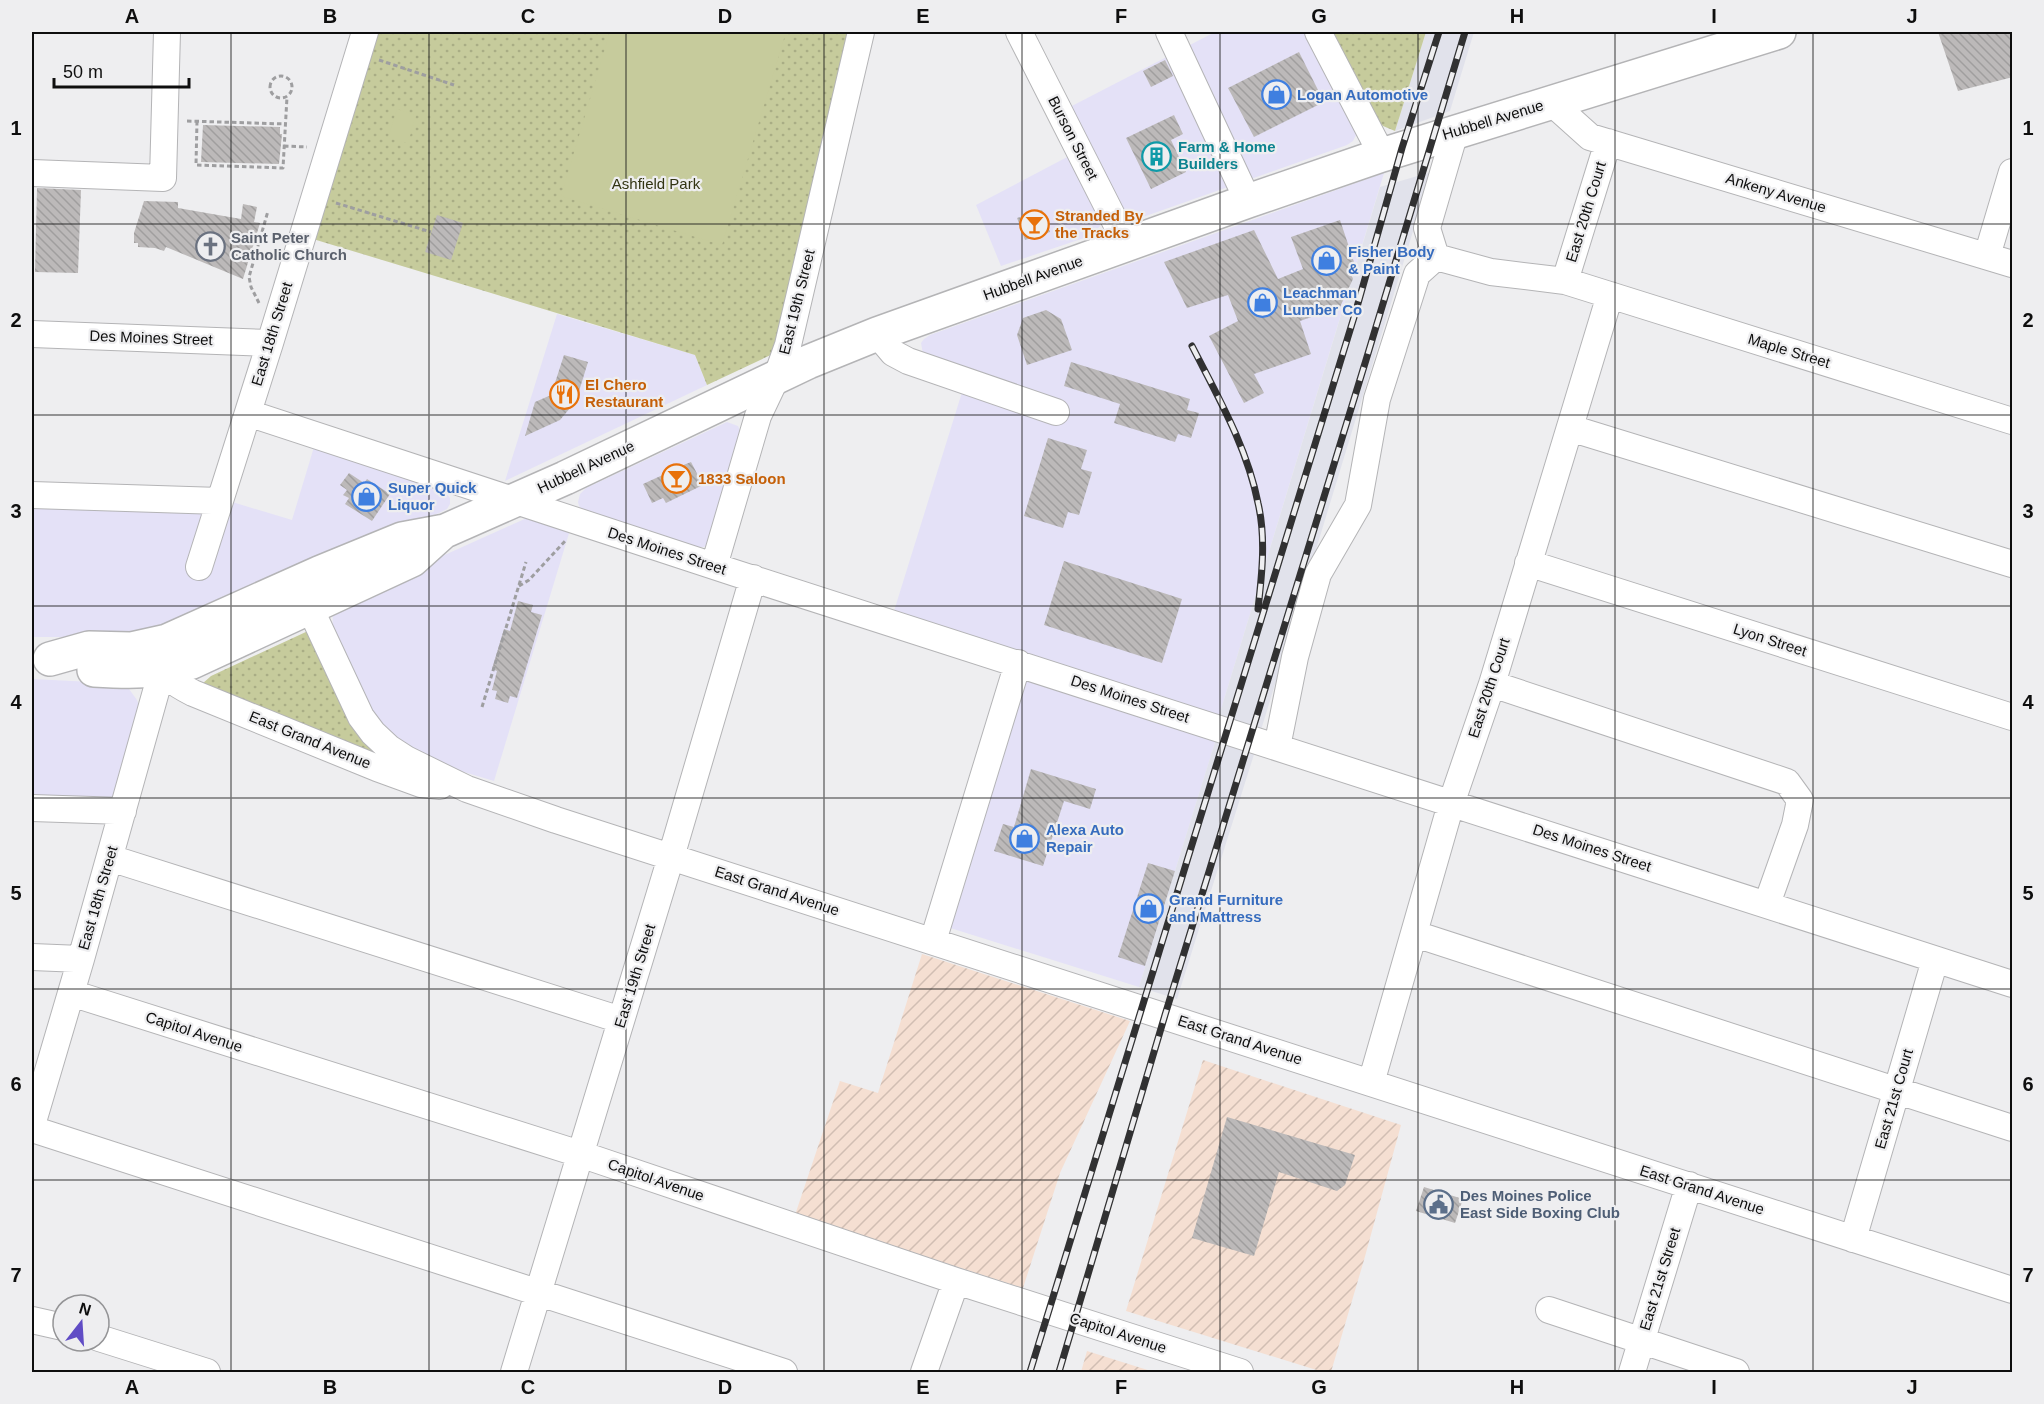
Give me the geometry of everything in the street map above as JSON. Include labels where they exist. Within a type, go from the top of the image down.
[{"type":"main road","name":"Hubbell Avenue","points":[[159,658],[281,590],[402,539],[445,531],[777,376],[877,334],[1382,155],[1779,32]]},
{"type":"main road","name":"Hubbell Avenue","points":[[159,658],[192,662],[412,560],[445,531]]},
{"type":"main road","points":[[40,659],[89,648],[131,649],[159,658]]},
{"type":"street","points":[[32,173],[164,178],[167,32]]},
{"type":"street","name":"East 18th Street","points":[[199,567],[365,32]]},
{"type":"street","name":"East 19th Street","points":[[714,566],[758,416],[777,376],[788,345],[861,32]]},
{"type":"street","name":"Burson Street","points":[[1019,32],[1127,244]]},
{"type":"street","points":[[1169,32],[1248,201]]},
{"type":"street","points":[[1318,32],[1382,155]]},
{"type":"street","name":"Ankeny Avenue","points":[[1551,102],[1590,137],[2013,264]]},
{"type":"street","points":[[1276,747],[1295,657],[1318,574],[1358,505],[1377,399],[1417,274],[1436,257],[1427,228],[1455,132]]},
{"type":"street","name":"East 20th Court","points":[[1565,281],[1608,142]]},
{"type":"street","points":[[1987,256],[2013,172]]},
{"type":"street","name":"Maple Street","points":[[1436,257],[1491,272],[1565,281],[2013,421]]},
{"type":"street","name":"East 20th Court","points":[[1371,1083],[1451,804],[1492,684],[1610,295]]},
{"type":"street","name":"Des Moines Street","points":[[32,334],[270,342]]},
{"type":"street","points":[[877,334],[895,355],[908,361],[1056,412]]},
{"type":"street","name":"Des Moines Street","points":[[248,413],[513,501],[2013,984]]},
{"type":"street","points":[[1570,428],[2013,564]]},
{"type":"street","points":[[32,495],[220,501]]},
{"type":"street","name":"Lyon Street","points":[[1528,563],[2012,716]]},
{"type":"street","name":"East 19th Street","points":[[514,1372],[671,857],[753,578]]},
{"type":"street","points":[[281,590],[295,594],[310,608]]},
{"type":"street","name":"East Grand Avenue","points":[[310,608],[353,701],[373,733],[389,748],[406,759],[467,789],[2013,1290]]},
{"type":"street","name":"East 18th Street","points":[[32,1127],[123,811],[159,658]]},
{"type":"street","name":"East Grand Avenue","points":[[159,658],[172,680],[193,693],[422,784],[467,789]]},
{"type":"street","points":[[933,941],[1018,663]]},
{"type":"street","points":[[1492,684],[1787,782],[1800,800],[1795,825],[1767,904]]},
{"type":"street","points":[[32,808],[123,811]]},
{"type":"street","points":[[110,858],[621,1020]]},
{"type":"street","points":[[1415,934],[2013,1128]]},
{"type":"street","points":[[32,957],[81,959]]},
{"type":"street","name":"East 21st Court","points":[[1853,1239],[1935,960]]},
{"type":"street","name":"Capitol Avenue","points":[[71,993],[580,1155],[956,1281],[1240,1372]]},
{"type":"street","points":[[32,1127],[784,1372]]},
{"type":"street","name":"East 21st Street","points":[[1632,1372],[1689,1185]]},
{"type":"street","points":[[924,1372],[956,1281]]},
{"type":"street","points":[[1550,1310],[1736,1372]]},
{"type":"street","points":[[32,1320],[51,1325]]},
{"type":"street","points":[[111,1342],[207,1372]]},
{"type":"path","points":[[379,60],[454,85]]},
{"type":"path","points":[[197,121],[196,165],[283,168],[287,97],[291,90],[291,83],[282,76],[275,77],[269,86],[271,93],[280,98],[287,97]]},
{"type":"path","points":[[183,121],[286,124]]},
{"type":"path","points":[[284,146],[305,147]]},
{"type":"path","points":[[336,203],[432,232]]},
{"type":"path","points":[[261,306],[251,287],[249,277],[268,211]]},
{"type":"path","points":[[519,586],[529,580],[566,540]]},
{"type":"path","points":[[482,707],[526,562]]},
{"type":"shaded area","points":[[1215,32],[1308,32],[1356,127],[1356,135],[1347,145],[1140,218],[1128,216],[1124,213],[1068,108]]},
{"type":"shaded area","points":[[1426,32],[1474,32],[1450,111],[1395,131]]},
{"type":"shaded area","points":[[1071,155],[1102,221],[1100,226],[1093,235],[1001,266],[976,205]]},
{"type":"shaded area","points":[[1431,172],[1261,730],[1219,716],[1380,187]]},
{"type":"shaded area","points":[[1384,173],[1219,716],[894,611],[968,373],[923,354],[921,343],[924,339]]},
{"type":"shaded area","points":[[557,314],[695,355],[707,385],[505,481]]},
{"type":"shaded area","points":[[727,422],[738,426],[741,433],[708,544],[704,547],[693,547],[582,509],[579,506],[580,494],[586,488]]},
{"type":"shaded area","points":[[314,447],[442,488],[450,498],[450,504],[447,509],[439,513],[308,565],[161,630],[95,637],[32,637],[32,488],[229,501],[292,520]]},
{"type":"shaded area","points":[[529,517],[570,530],[494,781],[437,764],[405,747],[376,720],[332,631],[333,615],[336,611],[429,562]]},
{"type":"shaded area","points":[[1008,671],[1217,736],[1139,987],[928,921]]},
{"type":"shaded area","points":[[32,679],[122,686],[129,689],[137,700],[139,706],[114,815],[32,813]]},
{"type":"shaded area","points":[[1217,736],[1256,748],[1177,999],[1139,987]]},
{"type":"shaded area","points":[[922,954],[1130,1021],[1060,1173],[1023,1288],[795,1215],[840,1081],[878,1093]]},
{"type":"shaded area","points":[[1203,1060],[1401,1125],[1331,1372],[1323,1372],[1126,1311]]},
{"type":"shaded area","points":[[1087,1351],[1154,1372],[1081,1372]]},
{"type":"green space","name":"Ashfield Park","points":[[375,32],[851,32],[775,353],[707,385],[695,355],[313,239]]},
{"type":"green space","points":[[610,32],[786,32],[722,245],[561,196]]},
{"type":"green space","points":[[1330,32],[1426,32],[1395,131],[1379,122]]},
{"type":"green space","points":[[397,109],[416,115],[408,143],[388,138]]},
{"type":"green space","points":[[308,631],[391,761],[202,684],[211,676]]},
{"type":"building","points":[[1938,32],[2013,32],[2013,77],[1958,91]]},
{"type":"building","name":"Logan Automotive","points":[[1299,52],[1324,102],[1254,137],[1228,88]]},
{"type":"building","points":[[1165,60],[1173,76],[1151,87],[1143,71]]},
{"type":"building","name":"Farm & Home Builders","points":[[1174,115],[1183,134],[1171,140],[1186,172],[1151,189],[1126,138]]},
{"type":"building","points":[[203,125],[280,127],[280,134],[282,134],[279,164],[201,162]]},
{"type":"building","points":[[37,188],[81,190],[78,273],[35,272]]},
{"type":"building","name":"Saint Peter Catholic Church","points":[[144,201],[178,202],[178,208],[241,219],[243,204],[257,207],[254,222],[260,223],[243,279],[166,247],[164,251],[138,247],[138,243],[134,243],[134,233]]},
{"type":"building","name":"Stranded By the Tracks","points":[[1042,210],[1050,232],[1025,240],[1017,218]]},
{"type":"building","points":[[437,215],[463,223],[451,260],[425,252]]},
{"type":"building","points":[[1340,220],[1356,268],[1350,270],[1353,279],[1340,307],[1300,321],[1311,354],[1254,374],[1264,393],[1244,403],[1209,336],[1238,321],[1228,295],[1187,308],[1164,262],[1254,230],[1278,279],[1303,269],[1291,237]]},
{"type":"building","points":[[1046,310],[1061,319],[1072,350],[1027,365],[1017,335],[1023,318]]},
{"type":"building","name":"El Chero Restaurant","points":[[564,355],[588,362],[576,401],[560,420],[525,436],[535,402],[551,395]]},
{"type":"building","points":[[1071,362],[1190,399],[1187,410],[1199,413],[1191,438],[1178,434],[1175,442],[1114,423],[1120,404],[1064,386]]},
{"type":"building","points":[[1048,438],[1087,450],[1081,469],[1092,472],[1079,515],[1068,512],[1063,528],[1024,516]]},
{"type":"building","name":"1833 Saloon","points":[[691,462],[703,485],[666,503],[663,498],[652,503],[643,484],[667,473],[665,470]]},
{"type":"building","name":"Super Quick Liquor","points":[[349,473],[364,483],[367,479],[390,494],[372,521],[345,504],[349,498],[343,495],[347,490],[340,485]]},
{"type":"building","points":[[1064,561],[1182,599],[1162,663],[1044,625]]},
{"type":"building","points":[[518,601],[533,605],[531,612],[542,615],[517,698],[510,696],[508,703],[495,699],[497,691],[492,690],[497,671],[492,669],[504,629],[510,631]]},
{"type":"building","name":"Alexa Auto Repair","points":[[1031,769],[1096,789],[1090,809],[1064,801],[1043,866],[994,851],[1003,824],[1014,827]]},
{"type":"building","name":"Grand Furniture and Mattress","points":[[1148,863],[1175,871],[1145,966],[1118,957]]},
{"type":"building","points":[[1227,1117],[1355,1155],[1345,1185],[1337,1191],[1279,1172],[1254,1256],[1192,1238]]},
{"type":"building","name":"Des Moines Police East Side Boxing Club","points":[[1424,1187],[1463,1199],[1455,1223],[1416,1211]]},
{"type":"railway","points":[[1030,1372],[1355,314],[1402,148],[1439,32]]},
{"type":"railway","points":[[1059,1372],[1165,1015],[1465,32]]},
{"type":"railway","points":[[1192,346],[1231,423],[1253,482],[1263,542],[1258,609]]},
{"type":"place","name":"Logan Automotive","points":[[1276,95]]},
{"type":"place","name":"Farm & Home Builders","points":[[1157,156]]},
{"type":"place","name":"Stranded By the Tracks","points":[[1034,225]]},
{"type":"place","name":"Saint Peter Catholic Church","points":[[210,247]]},
{"type":"place","name":"Fisher Body & Paint","points":[[1327,261]]},
{"type":"place","name":"Leachman Lumber Co","points":[[1262,302]]},
{"type":"place","name":"El Chero Restaurant","points":[[564,394]]},
{"type":"place","name":"1833 Saloon","points":[[677,479]]},
{"type":"place","name":"Super Quick Liquor","points":[[367,497]]},
{"type":"place","name":"Alexa Auto Repair","points":[[1025,839]]},
{"type":"place","name":"Grand Furniture and Mattress","points":[[1148,909]]},
{"type":"place","name":"Des Moines Police East Side Boxing Club","points":[[1439,1205]]}]
